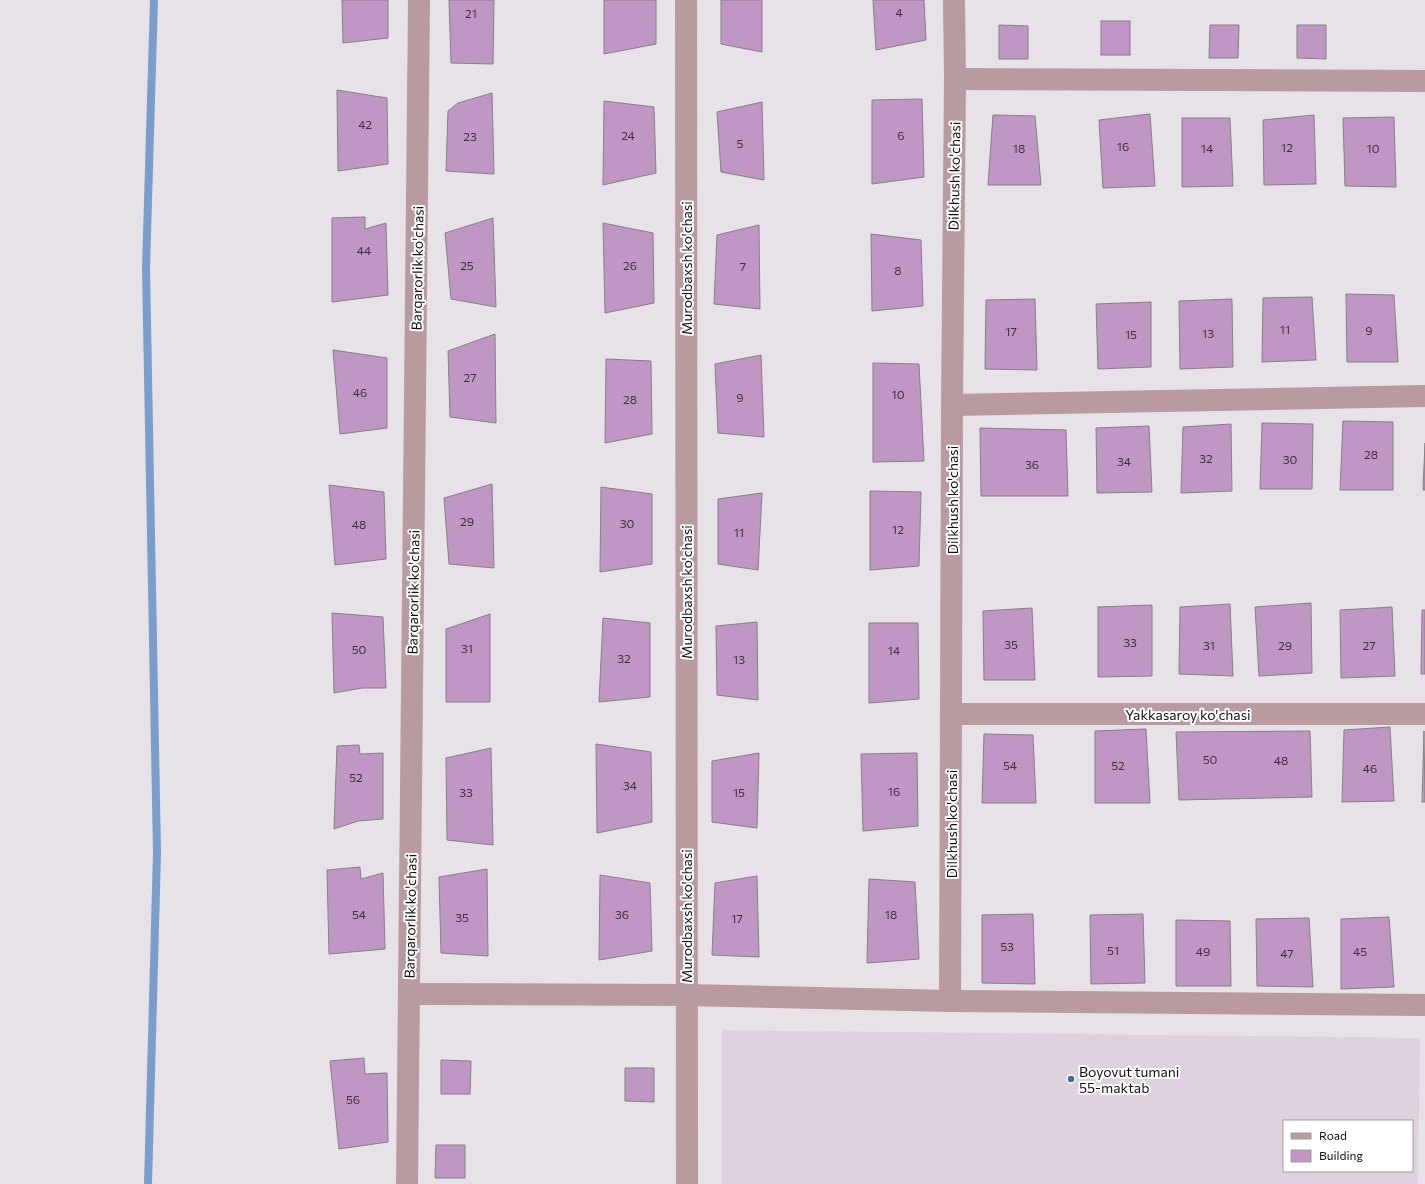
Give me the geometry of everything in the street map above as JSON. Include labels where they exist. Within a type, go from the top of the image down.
[{"type":"street","name":"Barqarorlik ko'chasi","points":[[407,1184],[419,0]]},
{"type":"street","name":"Murodbaxsh ko'chasi","points":[[686,0],[687,1184]]},
{"type":"street","name":"Dilkhush ko'chasi","points":[[950,1001],[952,405],[955,79],[954,0]]},
{"type":"street","points":[[955,79],[1425,81]]},
{"type":"street","points":[[952,405],[1425,396]]},
{"type":"street","name":"Yakkasaroy ko'chasi","points":[[952,714],[1425,714]]},
{"type":"street","points":[[409,994],[686,995],[950,1001],[1425,1005]]},
{"type":"shaded area","name":"Boyovut tumani 55-maktab","points":[[722,1030],[1420,1038],[1418,1184],[722,1184]]},
{"type":"building","points":[[342,0],[388,0],[388,38],[343,43]]},
{"type":"building","points":[[449,0],[494,0],[493,64],[451,63]]},
{"type":"building","points":[[604,0],[656,0],[656,44],[604,54]]},
{"type":"building","points":[[721,0],[762,0],[762,52],[721,44]]},
{"type":"building","points":[[873,0],[924,0],[926,40],[876,50]]},
{"type":"building","points":[[1101,21],[1130,21],[1130,55],[1101,55]]},
{"type":"building","points":[[999,25],[1028,26],[1028,59],[999,59]]},
{"type":"building","points":[[1210,25],[1239,25],[1238,58],[1209,58]]},
{"type":"building","points":[[1297,25],[1326,25],[1326,59],[1297,58]]},
{"type":"building","points":[[337,90],[387,98],[388,164],[338,171]]},
{"type":"building","points":[[492,93],[494,174],[446,171],[448,111],[458,103]]},
{"type":"building","points":[[922,99],[924,177],[872,184],[872,100]]},
{"type":"building","points":[[604,101],[654,107],[656,173],[603,185]]},
{"type":"building","points":[[762,102],[764,180],[721,172],[717,112]]},
{"type":"building","points":[[1150,114],[1155,186],[1103,188],[1099,120]]},
{"type":"building","points":[[993,115],[1035,116],[1041,185],[988,185]]},
{"type":"building","points":[[1314,115],[1316,184],[1264,185],[1263,120]]},
{"type":"building","points":[[1394,117],[1396,187],[1345,186],[1343,118]]},
{"type":"building","points":[[1182,118],[1230,118],[1233,186],[1182,187]]},
{"type":"building","points":[[365,217],[365,229],[386,223],[388,295],[332,302],[332,218]]},
{"type":"building","points":[[493,218],[496,307],[451,299],[445,233]]},
{"type":"building","points":[[603,223],[653,233],[654,303],[605,313]]},
{"type":"building","points":[[759,225],[760,309],[714,304],[717,235]]},
{"type":"building","points":[[871,234],[921,240],[923,306],[872,311]]},
{"type":"building","points":[[1346,294],[1394,295],[1398,362],[1347,362]]},
{"type":"building","points":[[1312,297],[1316,360],[1262,362],[1263,298]]},
{"type":"building","points":[[1035,299],[1037,370],[985,369],[986,300]]},
{"type":"building","points":[[1232,299],[1233,367],[1180,369],[1179,301]]},
{"type":"building","points":[[1151,302],[1151,367],[1098,369],[1096,304]]},
{"type":"building","points":[[495,334],[496,423],[450,417],[448,351]]},
{"type":"building","points":[[333,350],[387,358],[387,428],[340,434]]},
{"type":"building","points":[[761,355],[764,437],[718,433],[715,364]]},
{"type":"building","points":[[606,359],[651,361],[652,434],[605,443]]},
{"type":"building","points":[[873,363],[919,364],[924,461],[873,462]]},
{"type":"building","points":[[1343,421],[1393,422],[1393,490],[1340,490]]},
{"type":"building","points":[[1262,423],[1313,424],[1312,489],[1260,489]]},
{"type":"building","points":[[1231,424],[1232,491],[1181,493],[1183,427]]},
{"type":"building","points":[[1149,426],[1152,492],[1097,493],[1096,428]]},
{"type":"building","points":[[980,428],[1066,430],[1068,496],[981,496]]},
{"type":"building","points":[[1425,443],[1425,490],[1423,490]]},
{"type":"building","points":[[492,484],[494,568],[449,564],[444,498]]},
{"type":"building","points":[[329,485],[384,492],[386,559],[335,565]]},
{"type":"building","points":[[601,487],[652,494],[652,564],[600,572]]},
{"type":"building","points":[[870,491],[921,492],[919,566],[870,570]]},
{"type":"building","points":[[762,493],[758,570],[718,564],[718,499]]},
{"type":"building","points":[[1311,603],[1312,673],[1259,676],[1255,607]]},
{"type":"building","points":[[1230,604],[1233,676],[1179,674],[1180,607]]},
{"type":"building","points":[[1152,605],[1152,676],[1098,677],[1098,607]]},
{"type":"building","points":[[1392,607],[1395,676],[1341,678],[1340,610]]},
{"type":"building","points":[[1032,608],[1035,680],[984,680],[983,611]]},
{"type":"building","points":[[1422,610],[1425,610],[1425,674],[1421,674]]},
{"type":"building","points":[[332,613],[383,617],[386,688],[362,688],[334,693]]},
{"type":"building","points":[[490,614],[490,702],[446,702],[446,629]]},
{"type":"building","points":[[603,618],[650,623],[650,697],[599,702]]},
{"type":"building","points":[[757,622],[758,700],[717,695],[716,626]]},
{"type":"building","points":[[869,623],[918,623],[919,699],[869,703]]},
{"type":"building","points":[[1390,727],[1394,801],[1342,802],[1344,730]]},
{"type":"building","points":[[1146,729],[1150,803],[1095,803],[1095,731]]},
{"type":"building","points":[[1310,731],[1312,797],[1179,800],[1176,732]]},
{"type":"building","points":[[1424,731],[1425,802],[1422,802]]},
{"type":"building","points":[[984,734],[1033,735],[1036,803],[982,803]]},
{"type":"building","points":[[596,744],[651,752],[652,822],[597,833]]},
{"type":"building","points":[[359,745],[360,754],[383,753],[383,819],[358,821],[334,829],[337,746]]},
{"type":"building","points":[[491,748],[493,845],[447,840],[446,758]]},
{"type":"building","points":[[759,753],[757,828],[712,822],[712,761]]},
{"type":"building","points":[[917,753],[918,826],[863,831],[861,754]]},
{"type":"building","points":[[360,867],[361,879],[383,873],[385,949],[329,954],[327,870]]},
{"type":"building","points":[[487,869],[488,956],[441,953],[439,877]]},
{"type":"building","points":[[600,875],[650,883],[652,951],[599,960]]},
{"type":"building","points":[[757,876],[759,957],[712,955],[715,883]]},
{"type":"building","points":[[869,879],[915,882],[919,959],[867,963]]},
{"type":"building","points":[[1033,914],[1035,984],[982,983],[982,915]]},
{"type":"building","points":[[1143,914],[1145,983],[1091,984],[1090,915]]},
{"type":"building","points":[[1389,917],[1394,987],[1341,989],[1341,919]]},
{"type":"building","points":[[1309,918],[1313,987],[1257,986],[1256,919]]},
{"type":"building","points":[[1176,920],[1230,921],[1231,986],[1176,986]]},
{"type":"building","points":[[364,1058],[365,1074],[387,1073],[388,1142],[339,1149],[330,1061]]},
{"type":"building","points":[[441,1060],[471,1061],[470,1094],[441,1094]]},
{"type":"building","points":[[625,1068],[654,1068],[654,1102],[625,1101]]},
{"type":"building","points":[[436,1145],[465,1145],[465,1178],[435,1178]]},
{"type":"waterway","points":[[148,1184],[157,853],[146,268],[154,0]]},
{"type":"place","name":"Boyovut tumani 55-maktab","points":[[1071,1079]]}]
